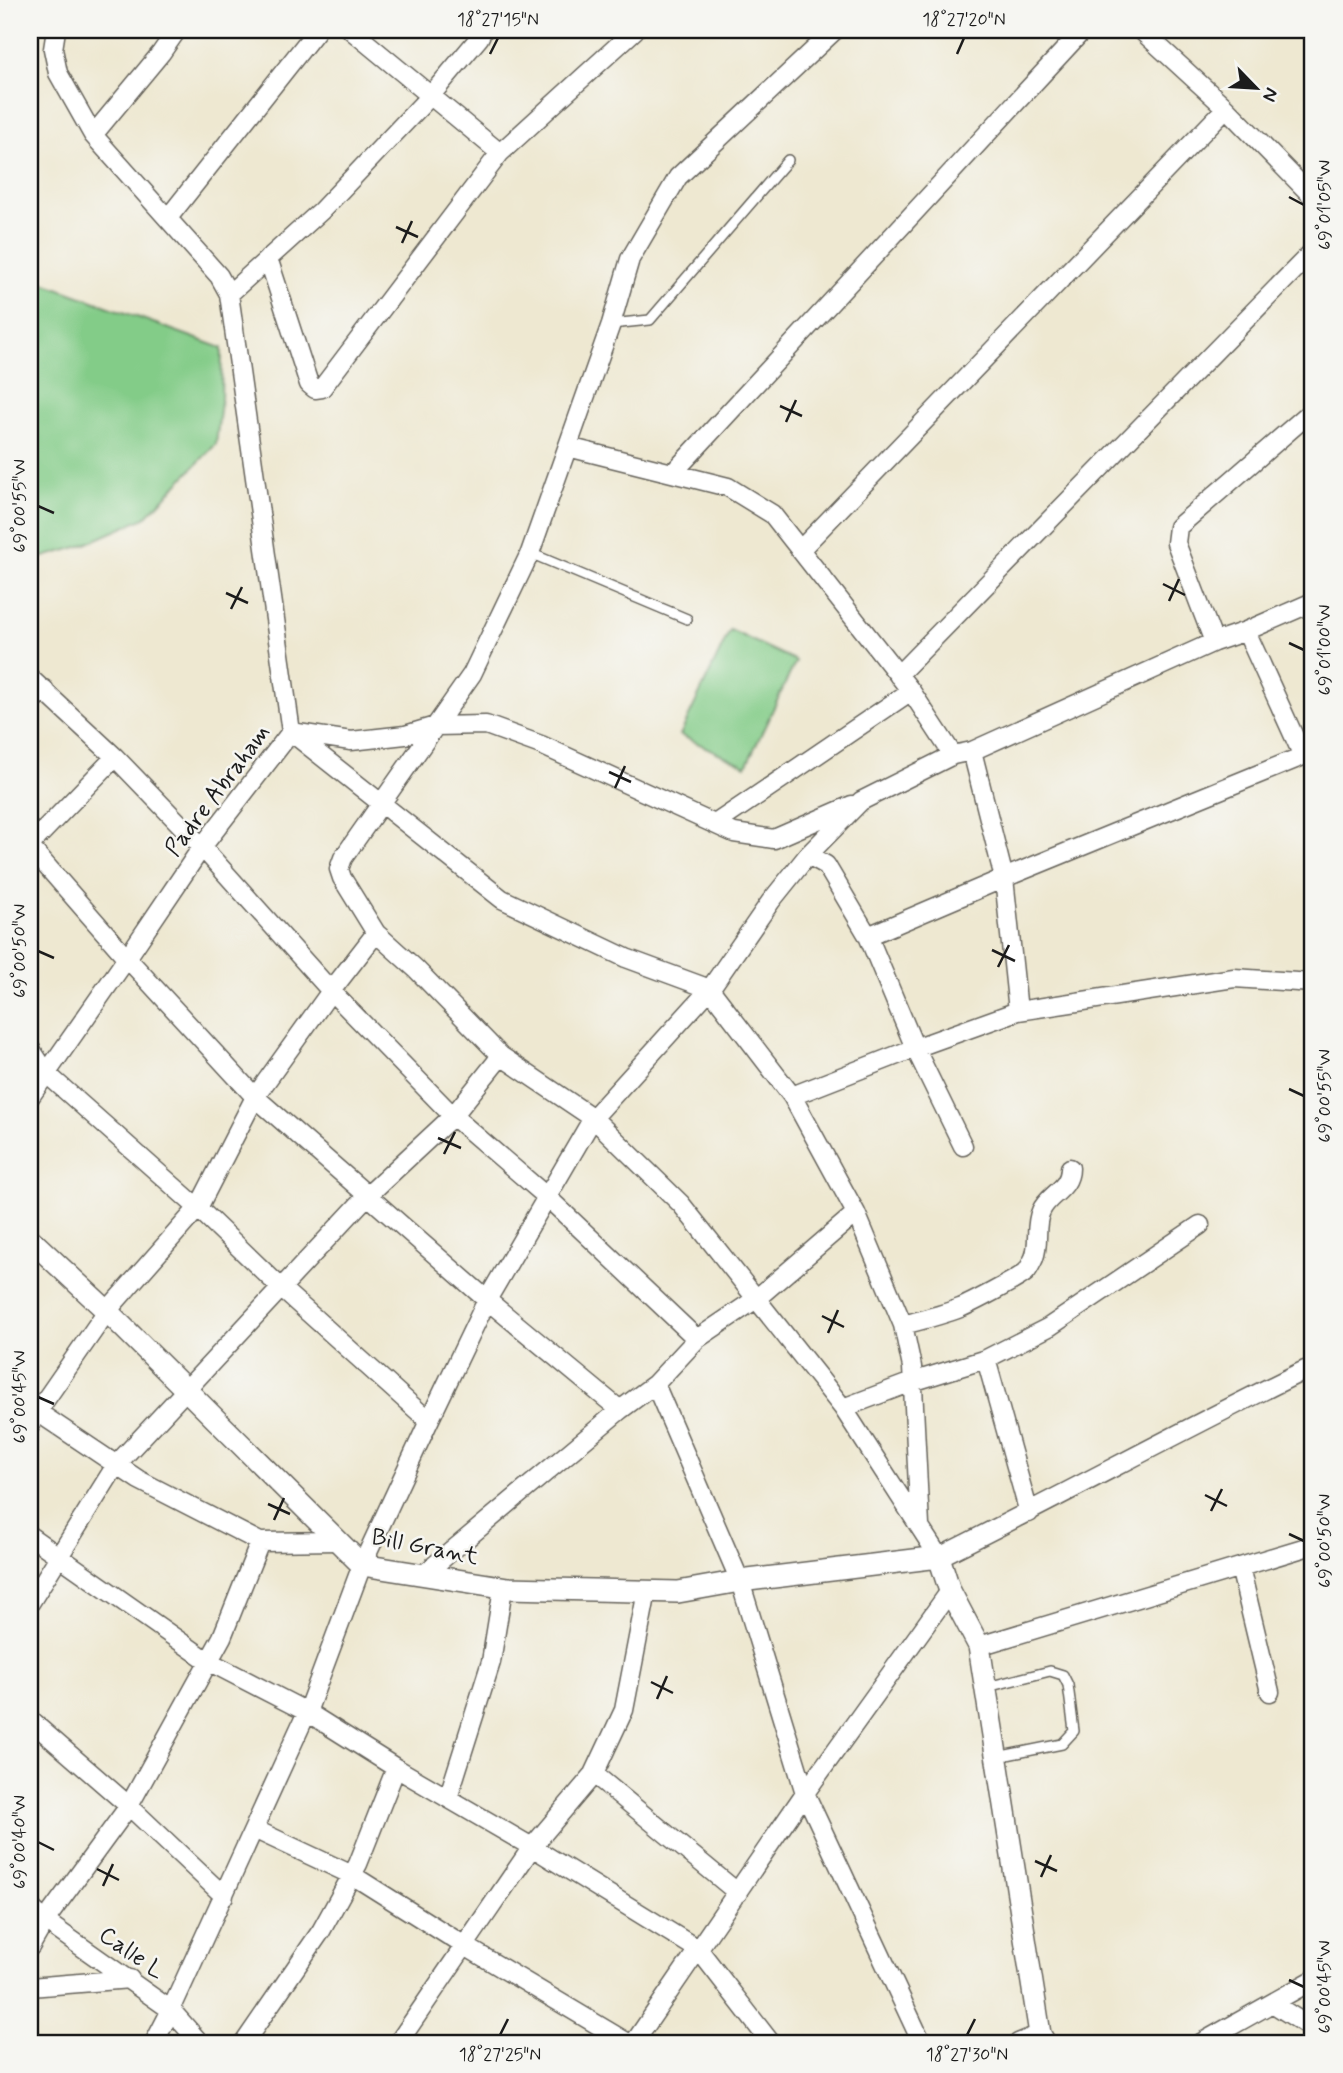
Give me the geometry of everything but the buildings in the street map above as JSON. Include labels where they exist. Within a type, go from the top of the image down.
[{"type":"street","points":[[55,30],[53,49],[58,73],[93,135],[219,276],[229,294],[291,732],[502,900],[626,958],[710,989],[792,1096],[856,1213],[903,1325],[912,1367],[920,1527]]},
{"type":"street","points":[[93,135],[177,30]]},
{"type":"street","points":[[168,218],[317,30]]},
{"type":"street","points":[[351,30],[432,94],[500,153]]},
{"type":"street","points":[[229,294],[321,211],[432,94],[483,30]]},
{"type":"street","points":[[268,258],[309,384],[315,389],[322,388],[500,153],[635,30]]},
{"type":"street","points":[[835,30],[678,177],[630,259],[611,324],[530,553],[472,674],[342,858],[339,869],[376,933],[416,969],[501,1056],[593,1118],[681,1204],[843,1408],[939,1557],[950,1591],[979,1646],[1042,2038],[1017,2043]]},
{"type":"street","points":[[673,473],[1083,30]]},
{"type":"street","points":[[1141,30],[1226,108],[1313,197]]},
{"type":"street","points":[[800,550],[1226,108]]},
{"type":"street","points":[[898,675],[1313,251]]},
{"type":"street","points":[[1214,642],[1176,543],[1178,527],[1313,410]]},
{"type":"street","points":[[568,447],[728,487],[772,514],[911,691],[953,755]]},
{"type":"street","name":"Padre Abraham","points":[[30,1097],[202,847],[291,732],[351,741],[405,735],[435,726],[486,725],[541,745],[734,833],[774,839],[861,801],[953,755],[972,751],[1214,642],[1313,602]]},
{"type":"street","points":[[868,936],[1308,753],[1246,631]]},
{"type":"street","points":[[30,703],[37,683],[115,757],[202,847],[331,991],[453,1116],[547,1197],[697,1339]]},
{"type":"street","points":[[715,824],[911,691]]},
{"type":"street","points":[[972,751],[1004,878],[1018,1011]]},
{"type":"street","points":[[115,757],[30,846],[127,958],[255,1097],[487,1300],[620,1410]]},
{"type":"street","points":[[154,2043],[307,1713],[362,1565],[487,1300],[593,1118],[710,989],[771,901],[808,855],[861,801]]},
{"type":"street","points":[[808,855],[826,866],[868,936],[915,1048],[963,1146]]},
{"type":"street","points":[[339,1541],[260,1542],[139,1480],[32,1415],[107,1311],[198,1208],[255,1097],[376,933]]},
{"type":"street","points":[[792,1096],[1018,1011],[1234,978],[1313,983]]},
{"type":"street","points":[[30,1048],[47,1074],[198,1208],[281,1288],[429,1421]]},
{"type":"street","points":[[30,1604],[116,1465],[367,1196],[453,1116],[501,1056]]},
{"type":"street","points":[[903,1325],[961,1308],[1025,1272],[1037,1249],[1036,1229],[1039,1214],[1044,1204],[1070,1177],[1070,1168]]},
{"type":"street","points":[[423,1575],[620,1410],[655,1384],[697,1339],[756,1299],[856,1213]]},
{"type":"street","points":[[843,1408],[912,1382],[986,1359],[1048,1327],[1199,1225]]},
{"type":"street","name":"Bill Grant","points":[[30,1239],[107,1311],[362,1565],[503,1588],[678,1592],[740,1581],[939,1557]]},
{"type":"street","points":[[986,1359],[1029,1513]]},
{"type":"street","points":[[939,1557],[1305,1370]]},
{"type":"street","points":[[655,1384],[740,1581],[805,1793],[922,2043]]},
{"type":"street","points":[[30,1536],[208,1661],[307,1713],[699,1950],[771,2043]]},
{"type":"street","points":[[30,1947],[45,1921],[129,1806],[222,1637],[260,1542]]},
{"type":"street","points":[[979,1646],[1240,1567],[1312,1548]]},
{"type":"street","points":[[1240,1567],[1270,1692]]},
{"type":"street","points":[[448,1798],[491,1662],[503,1588]]},
{"type":"street","points":[[398,2043],[532,1847],[594,1774],[624,1710],[647,1591]]},
{"type":"street","points":[[634,2043],[805,1793],[950,1591]]},
{"type":"street","points":[[30,1720],[129,1806],[224,1896]]},
{"type":"street","points":[[244,2043],[321,1931],[352,1875],[396,1768]]},
{"type":"street","points":[[594,1774],[738,1893]]},
{"type":"street","points":[[254,1829],[352,1875],[628,2043]]},
{"type":"street","name":"Calle L","points":[[30,1907],[45,1921],[171,2010],[200,2043]]},
{"type":"street","points":[[30,1987],[130,1979]]},
{"type":"street","points":[[1201,2043],[1313,1980]]},
{"type":"street","points":[[1272,2003],[1313,2029]]},
{"type":"lane","points":[[611,324],[650,320],[788,160]]},
{"type":"lane","points":[[530,553],[687,619]]},
{"type":"lane","points":[[985,1687],[1050,1671],[1063,1675],[1069,1685],[1074,1731],[1062,1745],[996,1757]]},
{"type":"green space","points":[[30,278],[222,348],[221,402],[216,444],[145,518],[81,546],[30,561]]},
{"type":"green space","points":[[730,630],[796,661],[746,766],[680,735]]}]
